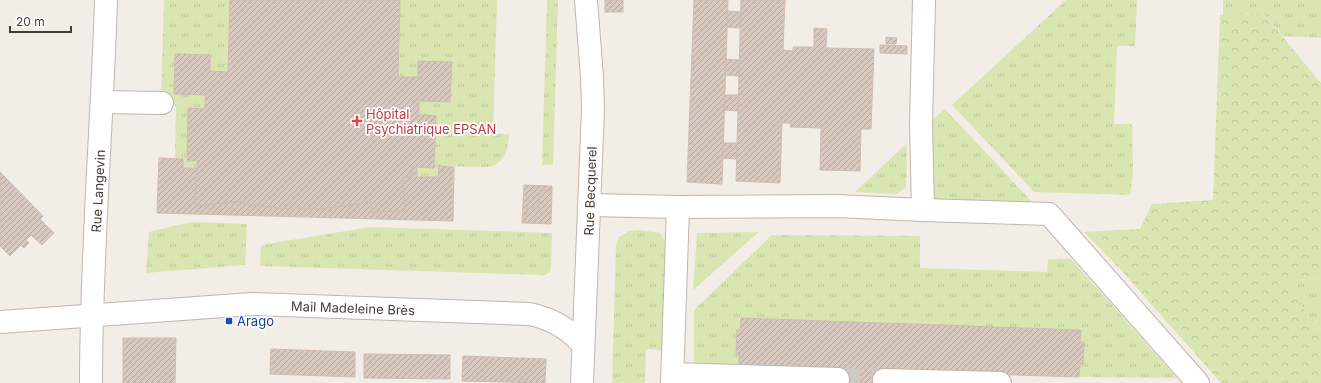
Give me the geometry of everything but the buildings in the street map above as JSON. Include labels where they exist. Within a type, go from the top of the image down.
[{"type":"street","name":"Rue Langevin","points":[[91,383],[91,315],[103,102],[106,0]]},
{"type":"street","name":"Rue Becquerel","points":[[582,383],[582,344],[590,205],[592,77],[586,0]]},
{"type":"street","points":[[923,210],[921,124],[924,0]]},
{"type":"street","points":[[103,102],[162,103]]},
{"type":"street","points":[[590,205],[678,207],[837,206],[1049,214],[1198,383]]},
{"type":"street","points":[[678,207],[673,378],[838,379]]},
{"type":"street","name":"Mail Madeleine Brès","points":[[0,322],[252,304],[529,314],[557,324],[569,331],[582,344]]},
{"type":"street","points":[[884,380],[1000,383]]},
{"type":"green space","points":[[164,0],[230,0],[228,72],[210,71],[209,55],[175,54],[205,95],[205,109],[188,108],[187,161],[197,161],[196,168],[183,168],[183,159],[175,159],[176,107],[172,101],[161,96]]},
{"type":"green space","points":[[400,0],[497,0],[493,134],[509,134],[507,150],[500,162],[495,165],[490,167],[439,166],[438,177],[417,177],[417,168],[434,168],[436,116],[419,115],[419,101],[450,102],[452,62],[419,61],[418,77],[398,77]]},
{"type":"green space","points":[[547,0],[558,0],[553,165],[542,165]]},
{"type":"green space","points":[[1066,0],[1137,0],[1135,46],[1117,46],[1114,124],[1132,124],[1133,174],[1130,195],[1034,192],[952,105]]},
{"type":"green space","points":[[1223,0],[1321,0],[1321,38],[1283,36],[1263,13],[1223,15]]},
{"type":"green space","points":[[1263,13],[1321,83],[1321,278],[1281,281],[1321,330],[1321,383],[1221,383],[1122,271],[1084,232],[1140,229],[1152,204],[1213,200],[1220,15]]},
{"type":"green space","points":[[945,109],[1035,205],[939,204],[932,199],[931,121]]},
{"type":"green space","points":[[907,143],[906,187],[897,194],[855,192]]},
{"type":"green space","points":[[191,222],[247,224],[245,265],[146,273],[149,232]]},
{"type":"green space","points":[[370,227],[552,233],[551,268],[549,273],[543,275],[260,266],[261,245]]},
{"type":"green space","points":[[640,230],[660,233],[665,241],[662,350],[646,349],[645,383],[612,383],[616,245],[619,237],[629,231]]},
{"type":"green space","points":[[759,232],[693,290],[697,233]]},
{"type":"green space","points":[[772,235],[920,236],[920,268],[1047,272],[1048,259],[1071,259],[1177,378],[1079,377],[1080,364],[1083,364],[1084,342],[1080,342],[1081,330],[741,318],[739,365],[694,367],[694,310]]},
{"type":"green space","points":[[1321,278],[1321,330],[1281,281]]},
{"type":"tunnel","points":[[838,379],[884,380]]},
{"type":"place","name":"Hôpital Psychiatrique EPSAN","points":[[357,121]]},
{"type":"place","name":"Arago","points":[[229,321]]}]
